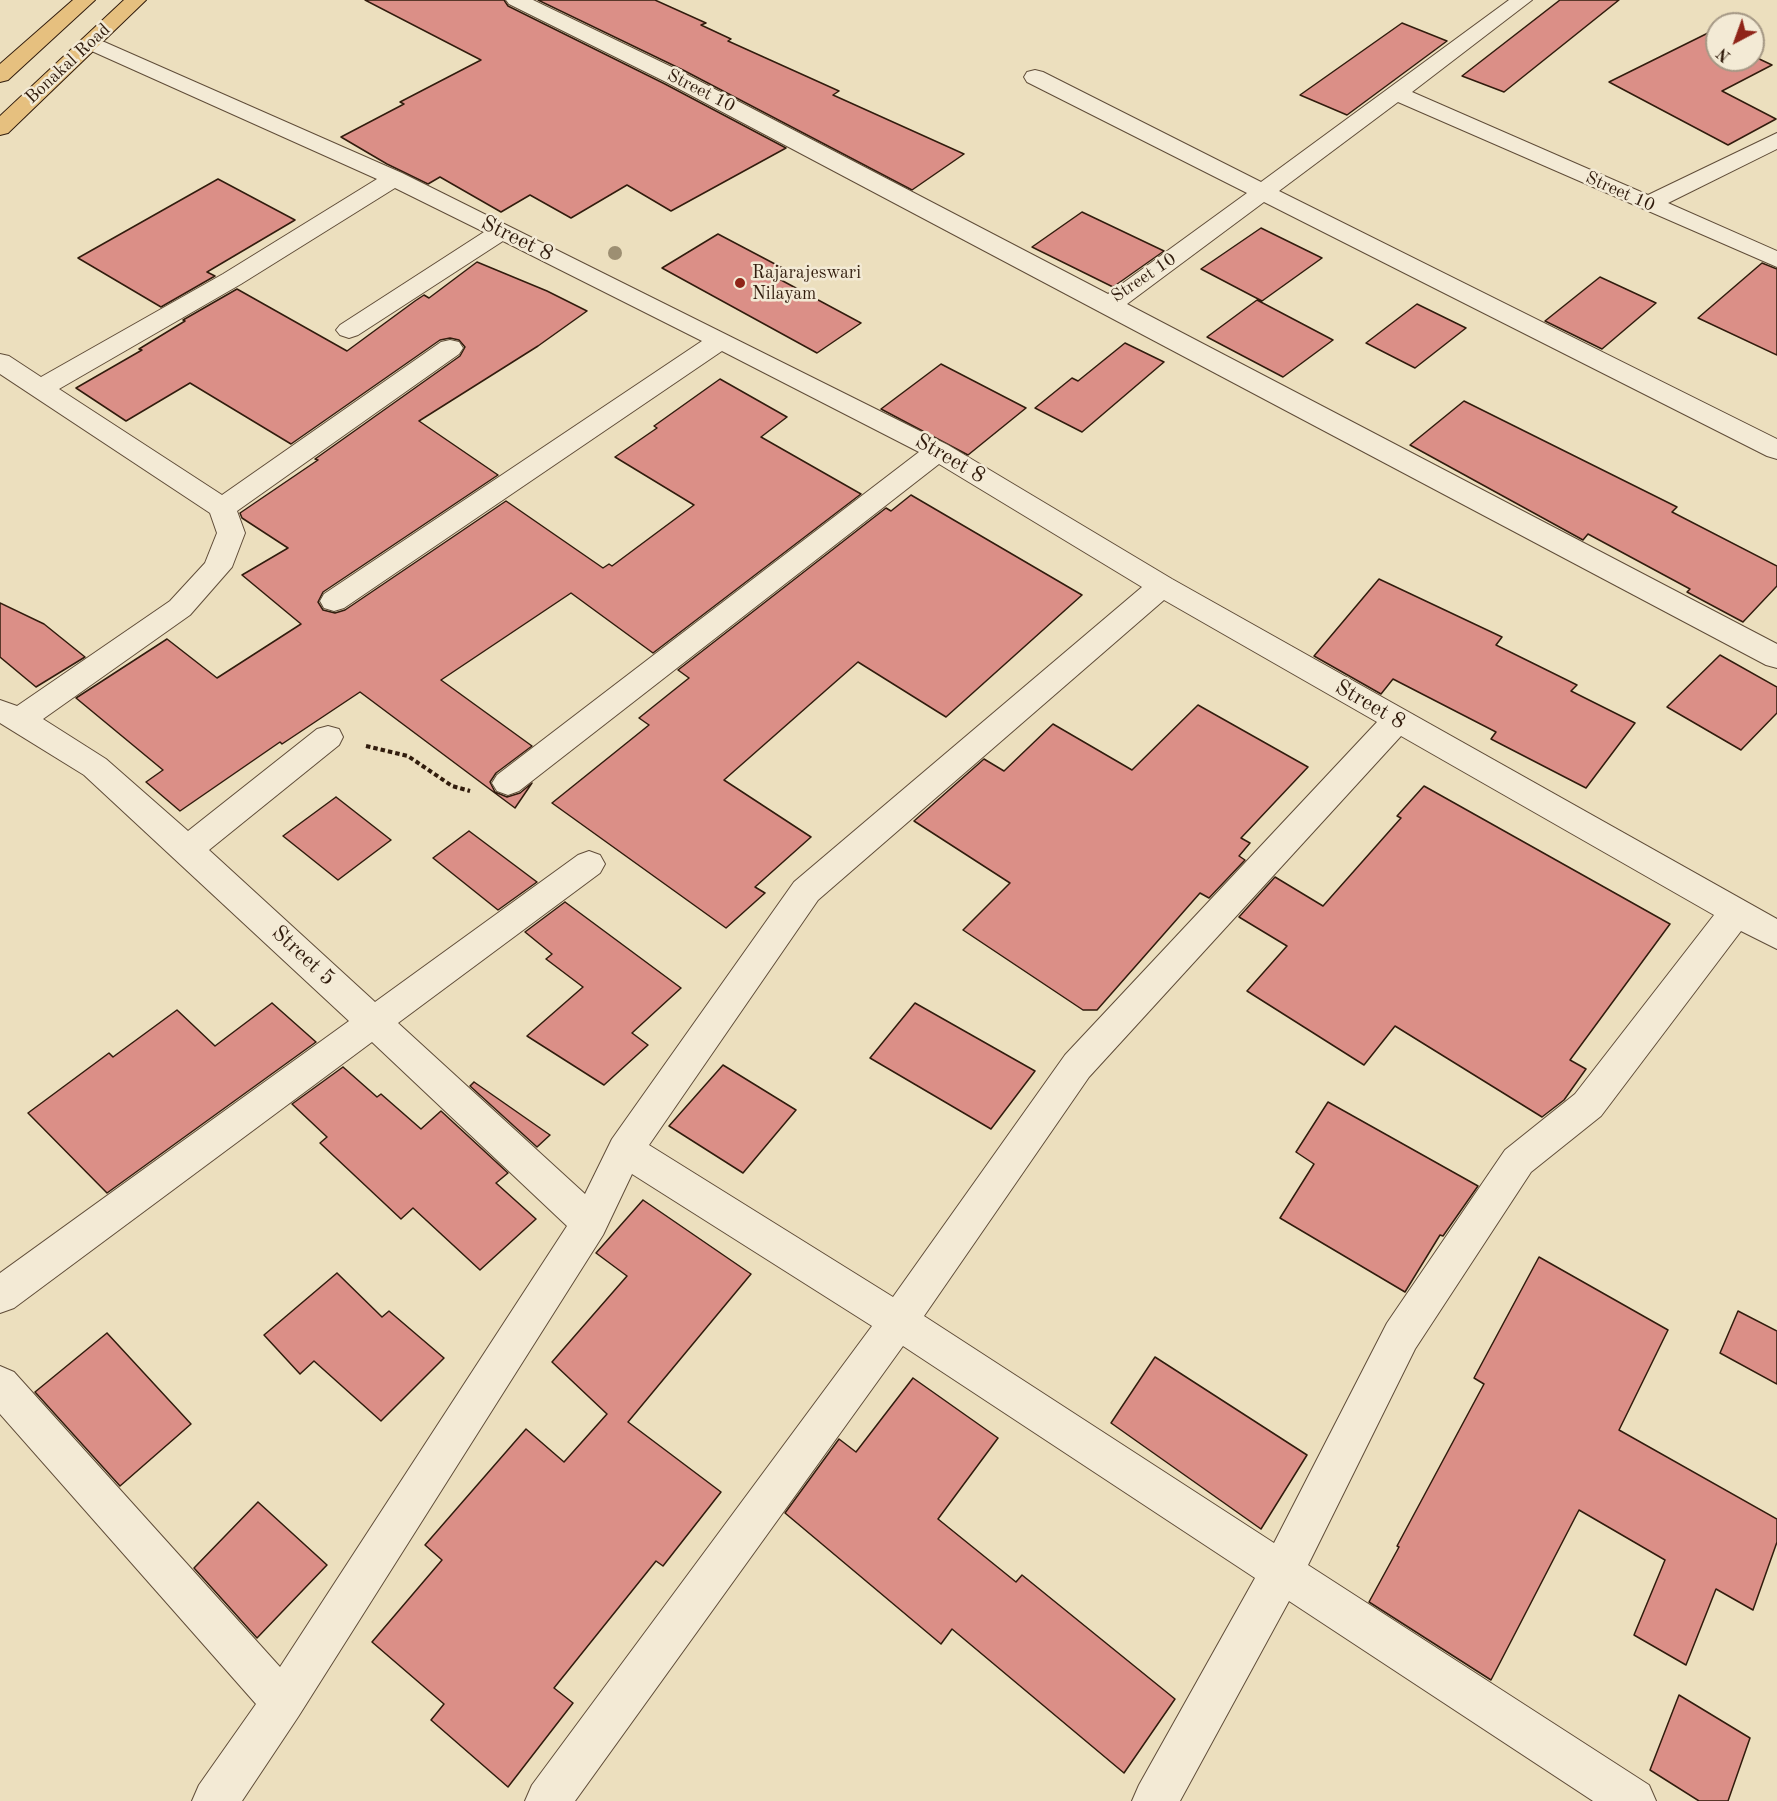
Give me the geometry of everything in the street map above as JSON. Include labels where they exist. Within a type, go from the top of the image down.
[{"type":"main road","name":"Bonakal Road","points":[[0,75],[85,0]]},
{"type":"main road","name":"Bonakal Road","points":[[0,128],[93,43],[136,0]]},
{"type":"street","name":"Street 10","points":[[516,0],[705,92],[1110,305],[1396,93],[1777,260]]},
{"type":"street","points":[[1396,93],[1522,0]]},
{"type":"street","name":"Street 8","points":[[93,43],[394,178],[721,339],[938,451],[1162,586],[1777,935]]},
{"type":"street","points":[[1035,77],[1777,450]]},
{"type":"street","points":[[1648,204],[1777,140]]},
{"type":"street","points":[[40,388],[232,279],[394,178]]},
{"type":"street","points":[[349,330],[501,231]]},
{"type":"street","points":[[1110,305],[1777,657]]},
{"type":"street","points":[[334,601],[721,339]]},
{"type":"street","points":[[222,508],[450,348]]},
{"type":"street","points":[[0,362],[222,508],[231,533],[218,567],[180,608],[10,715]]},
{"type":"street","points":[[508,783],[938,451]]},
{"type":"street","points":[[215,1801],[283,1702],[590,1223],[625,1150],[806,891],[1162,586]]},
{"type":"street","name":"Street 5","points":[[10,715],[95,767],[187,849],[590,1223]]},
{"type":"street","points":[[548,1801],[898,1321],[1077,1066],[1397,720]]},
{"type":"street","points":[[187,849],[328,737]]},
{"type":"street","points":[[0,1294],[589,864]]},
{"type":"street","points":[[1155,1801],[1282,1572],[1401,1336],[1518,1161],[1588,1105],[1736,912]]},
{"type":"street","points":[[625,1150],[898,1321],[1633,1801]]},
{"type":"street","points":[[0,1385],[283,1702]]},
{"type":"path","points":[[328,737],[408,756],[452,786],[480,793],[508,783]]},
{"type":"building","points":[[365,0],[504,0],[508,6],[665,84],[786,148],[671,211],[627,185],[571,218],[530,195],[501,212],[440,177],[428,184],[387,164],[341,137],[404,104],[400,102],[481,60]]},
{"type":"building","points":[[538,0],[655,0],[706,23],[701,25],[731,39],[728,41],[839,91],[833,95],[964,154],[912,190],[683,70]]},
{"type":"building","points":[[1560,0],[1619,0],[1504,92],[1462,76]]},
{"type":"building","points":[[1402,23],[1447,41],[1347,115],[1300,95]]},
{"type":"building","points":[[1705,34],[1705,72],[1759,72],[1722,91],[1776,119],[1728,145],[1609,82]]},
{"type":"building","points":[[1765,62],[1772,65],[1765,69]]},
{"type":"building","points":[[218,179],[295,220],[207,272],[215,276],[161,307],[78,258]]},
{"type":"building","points":[[1082,212],[1164,251],[1113,287],[1032,247]]},
{"type":"building","points":[[1261,228],[1322,258],[1262,301],[1201,269]]},
{"type":"building","points":[[718,234],[792,273],[781,280],[861,323],[817,353],[662,268]]},
{"type":"building","points":[[477,262],[547,291],[587,311],[538,346],[419,421],[498,475],[323,592],[318,602],[323,610],[335,613],[345,610],[506,501],[603,568],[609,564],[612,566],[694,505],[615,457],[720,379],[787,417],[761,437],[861,494],[653,653],[571,593],[441,680],[532,746],[496,773],[490,782],[495,792],[507,797],[520,793],[532,783],[515,808],[360,692],[282,744],[280,742],[180,811],[146,782],[163,770],[76,698],[167,639],[217,678],[301,624],[242,575],[288,548],[242,518],[240,513],[318,460],[315,459],[460,356],[465,347],[459,340],[450,338],[440,340],[291,444],[190,383],[126,421],[76,388],[142,350],[139,349],[237,289],[347,351],[415,301],[424,295],[429,298]]},
{"type":"building","points":[[1762,263],[1777,269],[1777,355],[1698,318]]},
{"type":"building","points":[[1600,277],[1656,303],[1602,349],[1545,321]]},
{"type":"building","points":[[1257,300],[1333,340],[1283,377],[1207,337]]},
{"type":"building","points":[[1417,304],[1466,328],[1415,368],[1366,343]]},
{"type":"building","points":[[1125,343],[1164,362],[1082,432],[1035,408],[1072,378],[1078,381]]},
{"type":"building","points":[[941,364],[1026,408],[968,455],[881,409]]},
{"type":"building","points":[[1464,401],[1677,507],[1672,512],[1777,566],[1777,586],[1743,622],[1687,592],[1690,589],[1588,534],[1583,540],[1410,445]]},
{"type":"building","points":[[911,495],[1082,595],[946,717],[858,662],[724,780],[811,837],[755,887],[765,893],[726,928],[552,803],[649,725],[639,718],[689,678],[678,670],[886,508],[891,511]]},
{"type":"building","points":[[1379,579],[1502,637],[1496,645],[1577,685],[1571,691],[1635,723],[1586,788],[1491,739],[1496,732],[1393,679],[1381,694],[1314,656]]},
{"type":"building","points":[[0,603],[44,624],[85,657],[36,687],[0,657]]},
{"type":"building","points":[[1720,655],[1777,687],[1777,713],[1741,750],[1667,707]]},
{"type":"building","points":[[1198,705],[1308,767],[1241,838],[1250,843],[1239,856],[1245,860],[1209,898],[1200,893],[1097,1010],[1083,1010],[963,930],[1010,883],[914,821],[984,759],[1004,771],[1053,724],[1132,770]]},
{"type":"building","points":[[1424,786],[1670,924],[1570,1060],[1586,1069],[1564,1100],[1542,1117],[1395,1026],[1364,1065],[1247,991],[1287,946],[1239,917],[1275,877],[1323,906],[1401,818],[1397,816]]},
{"type":"building","points":[[336,797],[391,840],[338,880],[283,836]]},
{"type":"building","points":[[469,831],[537,882],[498,910],[433,858]]},
{"type":"building","points":[[565,902],[681,988],[632,1033],[648,1045],[604,1085],[527,1036],[583,987],[546,959],[552,954],[525,932]]},
{"type":"building","points":[[272,1003],[316,1042],[107,1193],[28,1113],[109,1053],[113,1057],[177,1010],[215,1046]]},
{"type":"building","points":[[915,1003],[1035,1071],[991,1129],[870,1058]]},
{"type":"building","points":[[723,1065],[796,1110],[743,1173],[669,1126]]},
{"type":"building","points":[[343,1067],[377,1097],[381,1094],[421,1129],[441,1111],[508,1173],[496,1183],[536,1219],[480,1270],[413,1208],[401,1219],[320,1143],[327,1137],[292,1104]]},
{"type":"building","points":[[474,1082],[550,1135],[537,1147],[470,1086]]},
{"type":"building","points":[[1328,1102],[1478,1186],[1443,1236],[1440,1235],[1405,1292],[1280,1218],[1314,1164],[1296,1152]]},
{"type":"building","points":[[643,1200],[751,1274],[628,1422],[721,1492],[663,1566],[656,1561],[554,1688],[573,1703],[508,1787],[431,1720],[444,1704],[372,1642],[442,1560],[425,1545],[526,1429],[564,1462],[607,1414],[552,1362],[627,1276],[596,1253]]},
{"type":"building","points":[[1539,1257],[1668,1330],[1619,1430],[1777,1519],[1777,1542],[1753,1610],[1716,1589],[1686,1665],[1634,1635],[1665,1560],[1579,1510],[1491,1680],[1369,1602],[1484,1384],[1474,1378]]},
{"type":"building","points":[[337,1273],[382,1317],[389,1311],[444,1358],[381,1421],[314,1361],[300,1374],[264,1335]]},
{"type":"building","points":[[1738,1311],[1777,1331],[1777,1384],[1720,1353]]},
{"type":"building","points":[[107,1333],[191,1424],[120,1486],[35,1392]]},
{"type":"building","points":[[1155,1357],[1307,1455],[1261,1529],[1111,1423]]},
{"type":"building","points":[[913,1378],[998,1438],[938,1519],[1016,1582],[1022,1575],[1175,1699],[1124,1773],[952,1629],[941,1644],[785,1513],[839,1439],[856,1452]]},
{"type":"building","points":[[258,1502],[327,1565],[257,1638],[194,1568]]},
{"type":"building","points":[[1679,1695],[1750,1738],[1728,1801],[1699,1801],[1650,1770]]},
{"type":"place","name":"Rajarajeswari Nilayam","points":[[740,283]]}]
